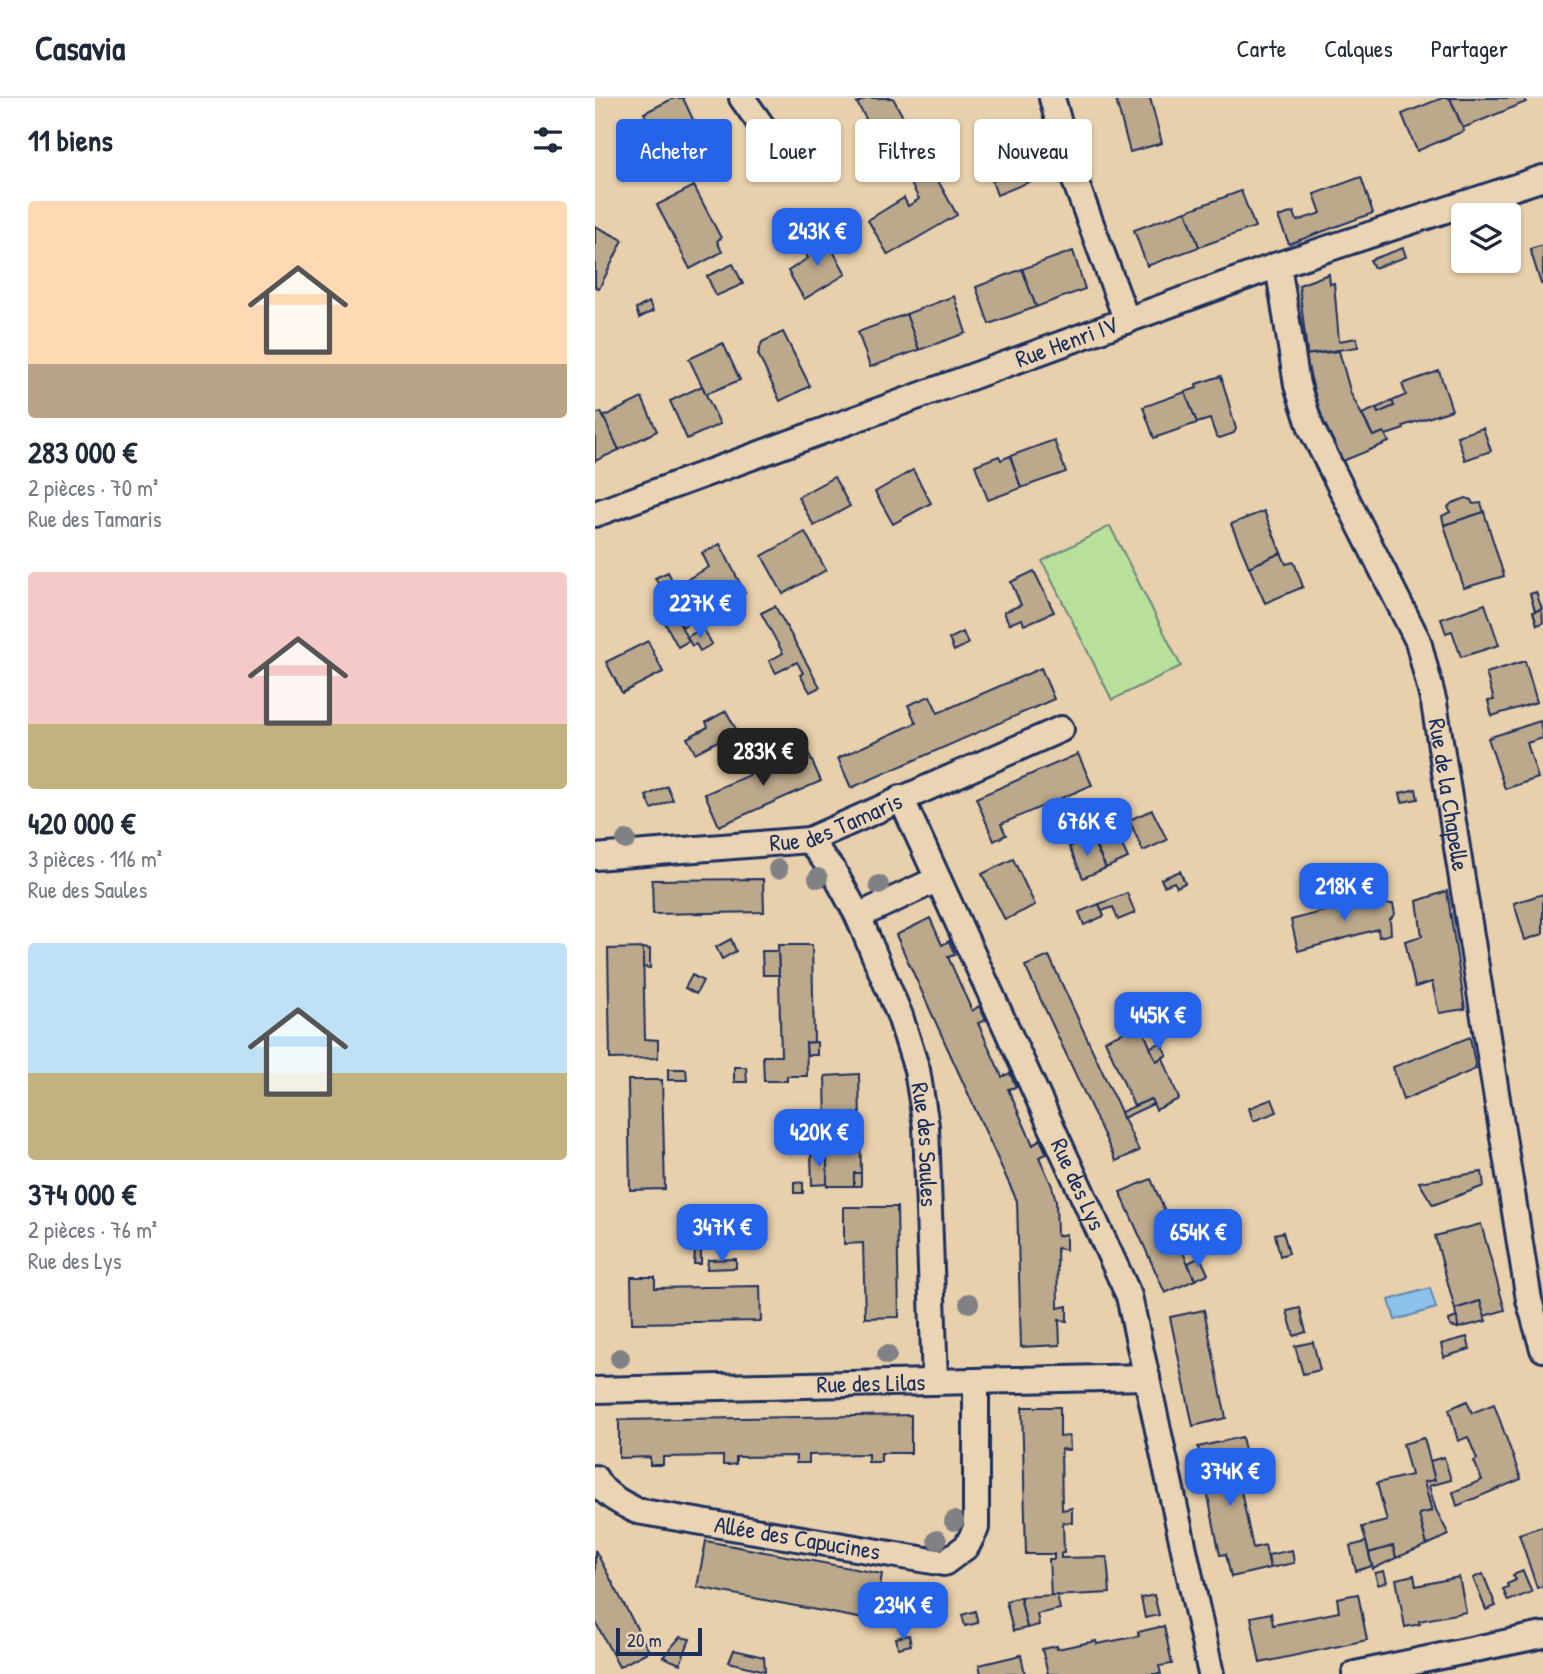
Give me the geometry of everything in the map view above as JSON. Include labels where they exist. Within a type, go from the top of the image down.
[{"type":"street","points":[[742,98],[757,119]]},
{"type":"street","points":[[1052,98],[1074,178],[1127,321]]},
{"type":"street","name":"Rue Henri IV","points":[[595,514],[1278,265],[1543,178]]},
{"type":"street","name":"Rue de la Chapelle","points":[[1278,265],[1297,386],[1311,428],[1418,641],[1434,703],[1529,1300],[1543,1349]]},
{"type":"street","name":"Rue des Tamaris","points":[[595,857],[809,840],[1061,729]]},
{"type":"street","name":"Rue des Lys","points":[[901,798],[1129,1296],[1211,1674]]},
{"type":"street","name":"Rue des Saules","points":[[809,840],[834,872],[858,916],[900,1016],[917,1070],[926,1126],[935,1382]]},
{"type":"street","points":[[858,916],[938,879]]},
{"type":"street","name":"Rue des Lilas","points":[[595,1390],[1147,1377]]},
{"type":"street","name":"Allée des Capucines","points":[[595,1478],[601,1489],[637,1511],[944,1563],[967,1546],[976,1528],[976,1381]]},
{"type":"street","points":[[1356,1674],[1543,1635]]},
{"type":"green space","points":[[1110,526],[1181,666],[1112,700],[1042,561]]},
{"type":"water","points":[[1430,1288],[1436,1308],[1395,1320],[1389,1300]]},
{"type":"building","points":[[674,98],[683,98],[693,119],[647,119],[644,113]]},
{"type":"building","points":[[867,98],[893,98],[904,119],[866,119],[857,103]]},
{"type":"building","points":[[1150,98],[1162,143],[1130,152],[1116,100]]},
{"type":"building","points":[[1442,98],[1450,98],[1464,131],[1417,151],[1402,114]]},
{"type":"building","points":[[1450,98],[1525,98],[1526,102],[1463,128]]},
{"type":"building","points":[[1361,177],[1373,213],[1289,244],[1278,217],[1294,212],[1297,221],[1321,213],[1314,194]]},
{"type":"building","points":[[910,182],[939,182],[957,215],[888,255],[868,220],[904,198],[908,206],[919,199]]},
{"type":"building","points":[[992,182],[1029,182],[997,195]]},
{"type":"building","points":[[694,186],[721,238],[717,241],[722,252],[690,269],[657,205]]},
{"type":"building","points":[[1241,191],[1255,227],[1199,247],[1186,211]]},
{"type":"building","points":[[1186,211],[1199,247],[1147,266],[1134,230]]},
{"type":"building","points":[[595,226],[623,240],[599,289],[595,287]]},
{"type":"building","points":[[824,235],[846,274],[804,299],[788,271],[808,258],[803,247]]},
{"type":"building","points":[[1543,245],[1543,283],[1541,284],[1530,249]]},
{"type":"building","points":[[1403,248],[1406,257],[1374,268],[1370,260]]},
{"type":"building","points":[[1073,251],[1085,289],[1036,307],[1022,269]]},
{"type":"building","points":[[733,264],[743,284],[716,296],[707,276]]},
{"type":"building","points":[[1022,269],[1036,307],[989,324],[976,287]]},
{"type":"building","points":[[1329,274],[1330,284],[1334,283],[1339,341],[1357,338],[1358,347],[1305,355],[1307,352],[1299,285]]},
{"type":"building","points":[[954,296],[966,333],[919,350],[906,314]]},
{"type":"building","points":[[649,302],[653,311],[639,318],[636,309]]},
{"type":"building","points":[[906,314],[919,350],[870,367],[858,332]]},
{"type":"building","points":[[783,332],[810,386],[780,401],[758,354],[762,342]]},
{"type":"building","points":[[723,343],[740,380],[706,394],[689,359]]},
{"type":"building","points":[[1339,351],[1351,394],[1373,436],[1384,432],[1389,442],[1343,461],[1320,414],[1305,355]]},
{"type":"building","points":[[1439,371],[1452,410],[1403,426],[1404,429],[1386,435],[1384,432],[1373,436],[1362,414],[1376,408],[1378,413],[1394,406],[1392,401],[1406,395],[1402,384]]},
{"type":"building","points":[[1221,376],[1236,429],[1234,433],[1220,438],[1216,436],[1210,419],[1197,423],[1185,392],[1197,388],[1196,384]]},
{"type":"building","points":[[702,386],[720,424],[687,439],[670,401]]},
{"type":"building","points":[[1185,392],[1197,423],[1154,438],[1143,407]]},
{"type":"building","points":[[642,398],[657,431],[619,450],[603,417]]},
{"type":"building","points":[[1392,401],[1394,406],[1378,413],[1376,408]]},
{"type":"building","points":[[601,412],[619,450],[595,461],[595,414]]},
{"type":"building","points":[[1483,428],[1491,451],[1465,460],[1457,436]]},
{"type":"building","points":[[1054,440],[1066,472],[1021,488],[1010,456]]},
{"type":"building","points":[[999,456],[1001,460],[1010,456],[1021,488],[988,500],[975,465]]},
{"type":"building","points":[[913,470],[931,503],[893,524],[875,492]]},
{"type":"building","points":[[834,477],[850,506],[814,526],[798,497]]},
{"type":"building","points":[[1466,498],[1473,504],[1481,503],[1484,512],[1444,525],[1442,516],[1450,512],[1448,507]]},
{"type":"building","points":[[1264,511],[1281,553],[1249,567],[1231,524]]},
{"type":"building","points":[[1484,512],[1504,576],[1464,588],[1444,525]]},
{"type":"building","points":[[805,532],[826,570],[783,594],[762,556]]},
{"type":"building","points":[[720,544],[745,593],[682,627],[655,578],[668,572],[675,586],[709,567],[702,553]]},
{"type":"building","points":[[1281,553],[1286,564],[1294,562],[1303,587],[1265,603],[1249,567]]},
{"type":"building","points":[[1034,571],[1054,612],[1024,625],[1022,619],[1009,624],[1004,612],[1021,605],[1011,582]]},
{"type":"building","points":[[1536,592],[1542,609],[1535,611],[1530,594]]},
{"type":"building","points":[[1485,604],[1499,645],[1461,657],[1452,631],[1446,633],[1441,619]]},
{"type":"building","points":[[775,606],[820,687],[810,692],[800,675],[803,673],[797,662],[776,673],[769,661],[783,653],[761,613]]},
{"type":"building","points":[[1542,609],[1543,623],[1537,625],[1533,612]]},
{"type":"building","points":[[676,617],[689,641],[678,647],[665,623]]},
{"type":"building","points":[[703,628],[712,644],[700,651],[696,644],[692,646],[687,637]]},
{"type":"building","points":[[963,632],[968,644],[954,651],[949,639]]},
{"type":"building","points":[[648,641],[663,672],[622,693],[606,662]]},
{"type":"building","points":[[1525,661],[1537,702],[1492,716],[1488,701],[1494,700],[1486,673]]},
{"type":"building","points":[[1041,668],[1054,699],[851,788],[838,758],[916,723],[908,705],[930,696],[938,713]]},
{"type":"building","points":[[726,711],[737,731],[695,753],[687,738],[708,727],[706,722]]},
{"type":"building","points":[[1540,721],[1543,738],[1527,743],[1538,778],[1505,789],[1488,738]]},
{"type":"building","points":[[807,750],[821,781],[719,826],[705,794]]},
{"type":"building","points":[[1078,754],[1092,785],[1001,824],[1006,835],[994,841],[976,798]]},
{"type":"building","points":[[667,786],[673,800],[652,809],[646,796]]},
{"type":"building","points":[[1416,789],[1418,799],[1402,802],[1400,793]]},
{"type":"building","points":[[1152,810],[1167,840],[1143,851],[1129,820]]},
{"type":"building","points":[[1113,826],[1128,858],[1106,868],[1091,837]]},
{"type":"building","points":[[1091,837],[1106,868],[1083,878],[1069,847]]},
{"type":"building","points":[[1013,859],[1035,905],[1005,920],[982,874]]},
{"type":"building","points":[[1180,871],[1185,883],[1177,887],[1174,882],[1164,886],[1161,879]]},
{"type":"building","points":[[763,879],[764,912],[653,914],[652,880]]},
{"type":"building","points":[[1447,891],[1465,1009],[1439,1013],[1432,982],[1415,987],[1405,941],[1422,936],[1417,901]]},
{"type":"building","points":[[1127,893],[1135,913],[1118,920],[1113,907],[1102,911],[1099,904]]},
{"type":"building","points":[[1543,894],[1543,934],[1525,940],[1514,903]]},
{"type":"building","points":[[1384,895],[1387,904],[1393,904],[1395,914],[1390,919],[1391,934],[1379,937],[1378,929],[1298,951],[1291,920]]},
{"type":"building","points":[[1099,904],[1104,916],[1084,925],[1079,912]]},
{"type":"building","points":[[930,918],[942,945],[949,941],[955,955],[948,957],[972,1011],[979,1006],[986,1020],[978,1023],[1002,1077],[1010,1073],[1016,1087],[1008,1089],[1033,1145],[1040,1139],[1047,1154],[1039,1157],[1056,1201],[1057,1236],[1066,1234],[1066,1250],[1057,1248],[1058,1308],[1067,1306],[1067,1321],[1059,1320],[1060,1345],[1021,1347],[1017,1201],[896,935]]},
{"type":"building","points":[[731,939],[736,951],[722,959],[716,947]]},
{"type":"building","points":[[778,945],[812,945],[814,1042],[806,1043],[807,1076],[787,1076],[787,1081],[764,1081],[763,1056],[781,1056]]},
{"type":"building","points":[[643,948],[645,1039],[658,1040],[658,1058],[610,1059],[608,949]]},
{"type":"building","points":[[643,948],[650,949],[650,968],[643,967]]},
{"type":"building","points":[[762,951],[778,951],[779,975],[763,975]]},
{"type":"building","points":[[1049,956],[1139,1151],[1116,1161],[1025,966]]},
{"type":"building","points":[[692,975],[703,981],[696,994],[685,988]]},
{"type":"building","points":[[1141,1025],[1156,1061],[1163,1058],[1179,1099],[1156,1110],[1151,1099],[1134,1106],[1105,1040]]},
{"type":"building","points":[[1470,1037],[1476,1069],[1403,1100],[1393,1067]]},
{"type":"building","points":[[817,1042],[817,1055],[807,1055],[806,1043]]},
{"type":"building","points":[[1161,1043],[1167,1055],[1156,1061],[1150,1047]]},
{"type":"building","points":[[734,1067],[746,1067],[747,1082],[734,1082]]},
{"type":"building","points":[[668,1069],[686,1069],[687,1080],[668,1080]]},
{"type":"building","points":[[859,1074],[861,1173],[854,1173],[854,1186],[827,1186],[825,1076]]},
{"type":"building","points":[[628,1080],[662,1080],[665,1189],[630,1190]]},
{"type":"building","points":[[1151,1099],[1153,1104],[1123,1118],[1121,1112]]},
{"type":"building","points":[[1272,1099],[1277,1112],[1253,1121],[1249,1108]]},
{"type":"building","points":[[811,1154],[827,1154],[827,1184],[812,1185]]},
{"type":"building","points":[[1482,1172],[1484,1186],[1433,1205],[1419,1182]]},
{"type":"building","points":[[854,1173],[861,1173],[861,1186],[854,1186]]},
{"type":"building","points":[[1151,1179],[1195,1280],[1165,1293],[1120,1192]]},
{"type":"building","points":[[794,1182],[803,1183],[803,1193],[794,1193]]},
{"type":"building","points":[[844,1207],[897,1207],[899,1317],[865,1318],[863,1243],[844,1244]]},
{"type":"building","points":[[1481,1224],[1505,1310],[1484,1316],[1480,1301],[1455,1309],[1435,1236]]},
{"type":"building","points":[[1283,1232],[1289,1253],[1280,1256],[1275,1234]]},
{"type":"building","points":[[695,1251],[701,1251],[701,1264],[694,1264]]},
{"type":"building","points":[[1200,1257],[1208,1274],[1195,1280],[1188,1263]]},
{"type":"building","points":[[736,1259],[736,1268],[707,1269],[708,1260]]},
{"type":"building","points":[[631,1277],[655,1277],[655,1288],[760,1286],[761,1321],[632,1323]]},
{"type":"building","points":[[1480,1301],[1486,1321],[1458,1328],[1455,1309]]},
{"type":"building","points":[[1300,1308],[1306,1332],[1294,1336],[1287,1311]]},
{"type":"building","points":[[1204,1310],[1226,1418],[1193,1426],[1170,1317]]},
{"type":"building","points":[[1457,1317],[1458,1328],[1450,1326],[1449,1320]]},
{"type":"building","points":[[1467,1337],[1470,1349],[1444,1357],[1441,1344]]},
{"type":"building","points":[[1313,1342],[1320,1370],[1303,1374],[1295,1346]]},
{"type":"building","points":[[1467,1401],[1472,1413],[1494,1404],[1521,1479],[1457,1506],[1453,1492],[1482,1480],[1468,1437],[1458,1441],[1449,1409]]},
{"type":"building","points":[[1022,1407],[1060,1407],[1060,1437],[1069,1436],[1070,1450],[1061,1449],[1062,1510],[1072,1508],[1072,1523],[1063,1522],[1064,1553],[1061,1553],[1061,1558],[1107,1557],[1110,1593],[1051,1596],[1049,1559],[1054,1559],[1054,1554],[1026,1554]]},
{"type":"building","points":[[911,1415],[911,1453],[881,1453],[881,1462],[868,1462],[868,1454],[809,1455],[809,1463],[796,1463],[796,1456],[736,1457],[736,1464],[729,1465],[723,1465],[723,1456],[663,1457],[663,1465],[650,1465],[650,1457],[619,1458],[619,1420]]},
{"type":"building","points":[[1242,1437],[1246,1455],[1234,1458],[1253,1548],[1265,1545],[1270,1568],[1231,1577],[1226,1554],[1220,1555],[1198,1447]]},
{"type":"building","points":[[1424,1438],[1435,1480],[1424,1482],[1432,1511],[1419,1514],[1427,1545],[1396,1558],[1393,1546],[1369,1553],[1362,1527],[1387,1521],[1377,1483],[1411,1475],[1403,1444]]},
{"type":"building","points":[[1444,1457],[1451,1480],[1429,1486],[1436,1510],[1449,1535],[1427,1545],[1419,1514],[1432,1511],[1424,1482],[1435,1480],[1430,1461]]},
{"type":"building","points":[[1543,1526],[1543,1586],[1537,1588],[1519,1534]]},
{"type":"building","points":[[706,1541],[882,1574],[874,1621],[697,1587]]},
{"type":"building","points":[[1366,1542],[1372,1566],[1356,1571],[1350,1546]]},
{"type":"building","points":[[1393,1546],[1396,1558],[1373,1569],[1369,1553]]},
{"type":"building","points":[[595,1550],[649,1651],[619,1667],[595,1621]]},
{"type":"building","points":[[1292,1550],[1294,1563],[1270,1568],[1268,1555]]},
{"type":"building","points":[[1384,1571],[1387,1582],[1378,1585],[1375,1573]]},
{"type":"building","points":[[1523,1571],[1532,1592],[1508,1601],[1503,1589],[1516,1580],[1513,1575]]},
{"type":"building","points":[[1483,1574],[1496,1606],[1486,1610],[1473,1578]]},
{"type":"building","points":[[1414,1575],[1416,1586],[1459,1577],[1466,1612],[1419,1621],[1420,1624],[1405,1627],[1396,1579]]},
{"type":"building","points":[[1358,1594],[1367,1640],[1260,1663],[1251,1617],[1271,1613],[1273,1625],[1339,1612],[1337,1598]]},
{"type":"building","points":[[1057,1595],[1060,1609],[1037,1614],[1039,1625],[1027,1628],[1020,1597]]},
{"type":"building","points":[[1154,1595],[1159,1615],[1145,1618],[1141,1598]]},
{"type":"building","points":[[1020,1597],[1027,1628],[1013,1631],[1006,1601]]},
{"type":"building","points":[[975,1611],[978,1623],[965,1626],[962,1615]]},
{"type":"building","points":[[1164,1626],[1172,1664],[1159,1666],[1161,1674],[1048,1674],[1042,1649],[1057,1646],[1057,1649],[1096,1641],[1097,1644],[1139,1636],[1138,1632]]},
{"type":"building","points":[[909,1635],[911,1645],[898,1648],[896,1638]]},
{"type":"building","points":[[680,1637],[690,1639],[680,1664],[663,1657]]},
{"type":"building","points":[[734,1650],[764,1657],[765,1671],[729,1662]]},
{"type":"building","points":[[1021,1655],[1025,1674],[981,1674],[979,1665]]}]
